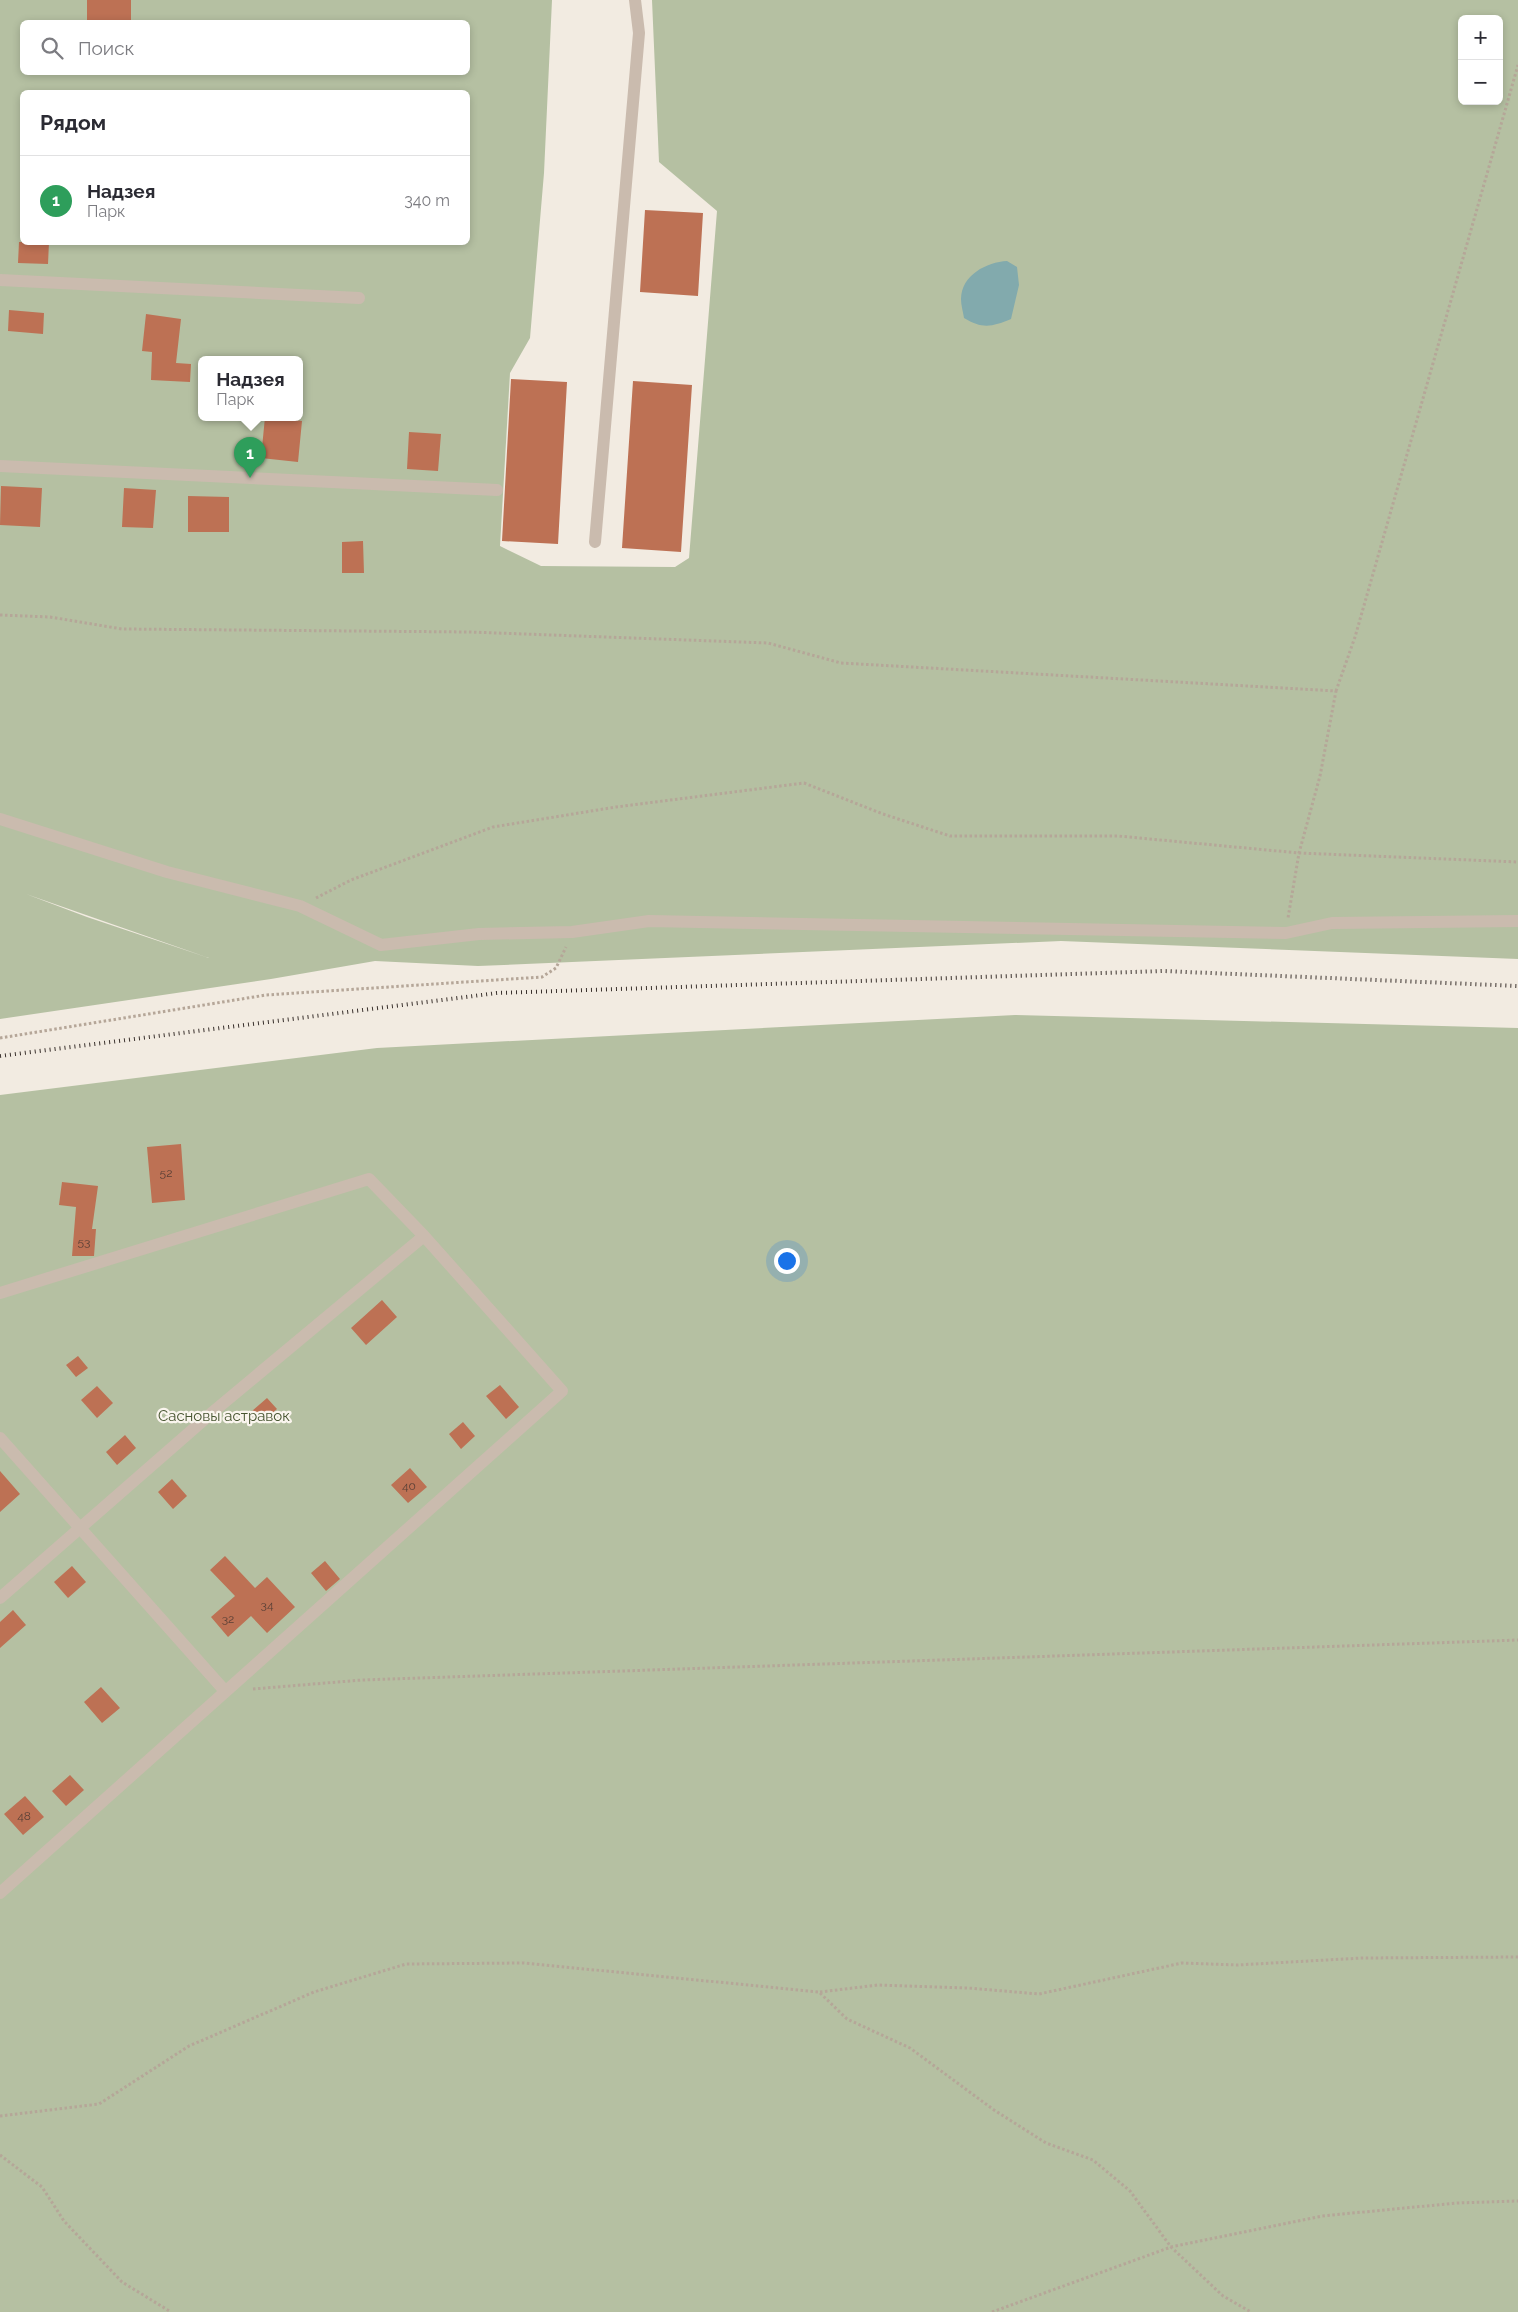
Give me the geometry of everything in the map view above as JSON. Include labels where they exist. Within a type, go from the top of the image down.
[{"type":"street","points":[[594,542],[639,33],[635,0]]},
{"type":"street","points":[[0,280],[359,298]]},
{"type":"street","points":[[0,466],[497,490]]},
{"type":"street","points":[[0,819],[167,872],[300,906],[381,945],[479,934],[572,932],[649,921],[1286,934],[1332,923],[1518,921]]},
{"type":"street","points":[[0,1293],[369,1179],[424,1236],[562,1392],[0,1892]]},
{"type":"street","points":[[0,1598],[214,1411],[424,1236]]},
{"type":"street","points":[[0,1438],[225,1691]]},
{"type":"path","points":[[1286,934],[1299,853],[1320,776],[1336,691],[1355,637],[1518,64]]},
{"type":"path","points":[[0,615],[50,617],[122,629],[470,632],[768,643],[841,663],[1336,691]]},
{"type":"path","points":[[300,906],[351,880],[494,827],[616,807],[804,783],[883,814],[950,836],[1118,836],[1299,853],[1518,862]]},
{"type":"path","points":[[0,1038],[266,995],[482,979],[542,977],[556,968],[572,932]]},
{"type":"path","points":[[225,1691],[362,1680],[1518,1640]]},
{"type":"path","points":[[0,2116],[99,2104],[189,2046],[314,1992],[406,1964],[524,1963],[819,1992],[878,1985],[968,1988],[1039,1994],[1182,1963],[1237,1965],[1362,1958],[1518,1957]]},
{"type":"path","points":[[819,1992],[847,2019],[910,2048],[994,2110],[1046,2144],[1092,2160],[1130,2191],[1171,2247],[1223,2296],[1251,2312]]},
{"type":"path","points":[[0,2156],[42,2187],[64,2221],[122,2282],[171,2312]]},
{"type":"path","points":[[992,2312],[1171,2247],[1322,2216],[1457,2203],[1518,2201]]},
{"type":"green space","points":[[0,0],[552,0],[544,173],[530,338],[510,373],[500,546],[541,566],[675,567],[689,558],[717,211],[659,162],[652,0],[1518,0],[1518,959],[1061,941],[478,966],[375,961],[271,979],[0,1019]],"holes":[[[26,894],[209,958],[87,917]]]},
{"type":"green space","name":"Сасновы астравок","points":[[1015,1015],[1518,1028],[1518,2312],[0,2312],[0,1095],[377,1048]]},
{"type":"water","points":[[1007,261],[1017,267],[1019,285],[1011,319],[987,326],[970,322],[964,318],[961,299],[965,283],[976,271],[991,264]]},
{"type":"building","points":[[87,0],[131,0],[131,20],[87,20]]},
{"type":"building","points":[[645,210],[703,213],[698,296],[640,292]]},
{"type":"building","points":[[19,242],[20,245],[49,245],[48,264],[18,263]]},
{"type":"building","points":[[9,310],[44,313],[43,334],[8,331]]},
{"type":"building","points":[[146,314],[181,319],[176,363],[191,364],[190,382],[151,380],[152,352],[142,351]]},
{"type":"building","points":[[511,379],[567,382],[558,544],[502,541]]},
{"type":"building","points":[[633,381],[692,385],[681,552],[622,548]]},
{"type":"building","points":[[265,421],[302,421],[298,462],[261,458]]},
{"type":"building","points":[[409,432],[441,434],[438,471],[407,469]]},
{"type":"building","points":[[1,486],[42,488],[40,527],[0,525]]},
{"type":"building","points":[[124,488],[156,490],[153,528],[122,527]]},
{"type":"building","points":[[188,496],[229,497],[229,532],[188,532]]},
{"type":"building","points":[[363,541],[364,573],[342,573],[342,542]]},
{"type":"building","points":[[181,1144],[185,1200],[152,1203],[147,1147]]},
{"type":"building","points":[[62,1182],[98,1186],[92,1229],[96,1229],[94,1256],[72,1256],[76,1207],[59,1205]]},
{"type":"building","points":[[382,1300],[397,1317],[366,1345],[351,1328]]},
{"type":"building","points":[[78,1356],[88,1368],[76,1377],[66,1365]]},
{"type":"building","points":[[500,1385],[519,1407],[506,1419],[486,1396]]},
{"type":"building","points":[[97,1386],[113,1403],[97,1418],[81,1400]]},
{"type":"building","points":[[267,1398],[277,1409],[262,1422],[252,1411]]},
{"type":"building","points":[[463,1422],[475,1436],[461,1449],[449,1434]]},
{"type":"building","points":[[125,1435],[136,1448],[117,1465],[106,1452]]},
{"type":"building","points":[[410,1468],[427,1487],[408,1503],[391,1485]]},
{"type":"building","points":[[0,1471],[20,1494],[0,1512]]},
{"type":"building","points":[[172,1479],[187,1496],[173,1509],[158,1492]]},
{"type":"building","points":[[225,1556],[255,1588],[267,1577],[295,1607],[267,1633],[251,1616],[228,1637],[211,1617],[235,1596],[210,1570]]},
{"type":"building","points":[[325,1561],[340,1579],[326,1591],[311,1573]]},
{"type":"building","points":[[72,1566],[86,1582],[68,1598],[54,1582]]},
{"type":"building","points":[[13,1610],[26,1625],[0,1648],[0,1622]]},
{"type":"building","points":[[101,1687],[120,1708],[102,1723],[84,1702]]},
{"type":"building","points":[[70,1775],[84,1790],[66,1806],[52,1791]]},
{"type":"building","points":[[25,1796],[44,1817],[23,1835],[4,1814]]},
{"type":"railway","points":[[0,1056],[497,993],[1163,971],[1518,986]]},
{"type":"place","name":"Надзея","points":[[250,478]]}]
